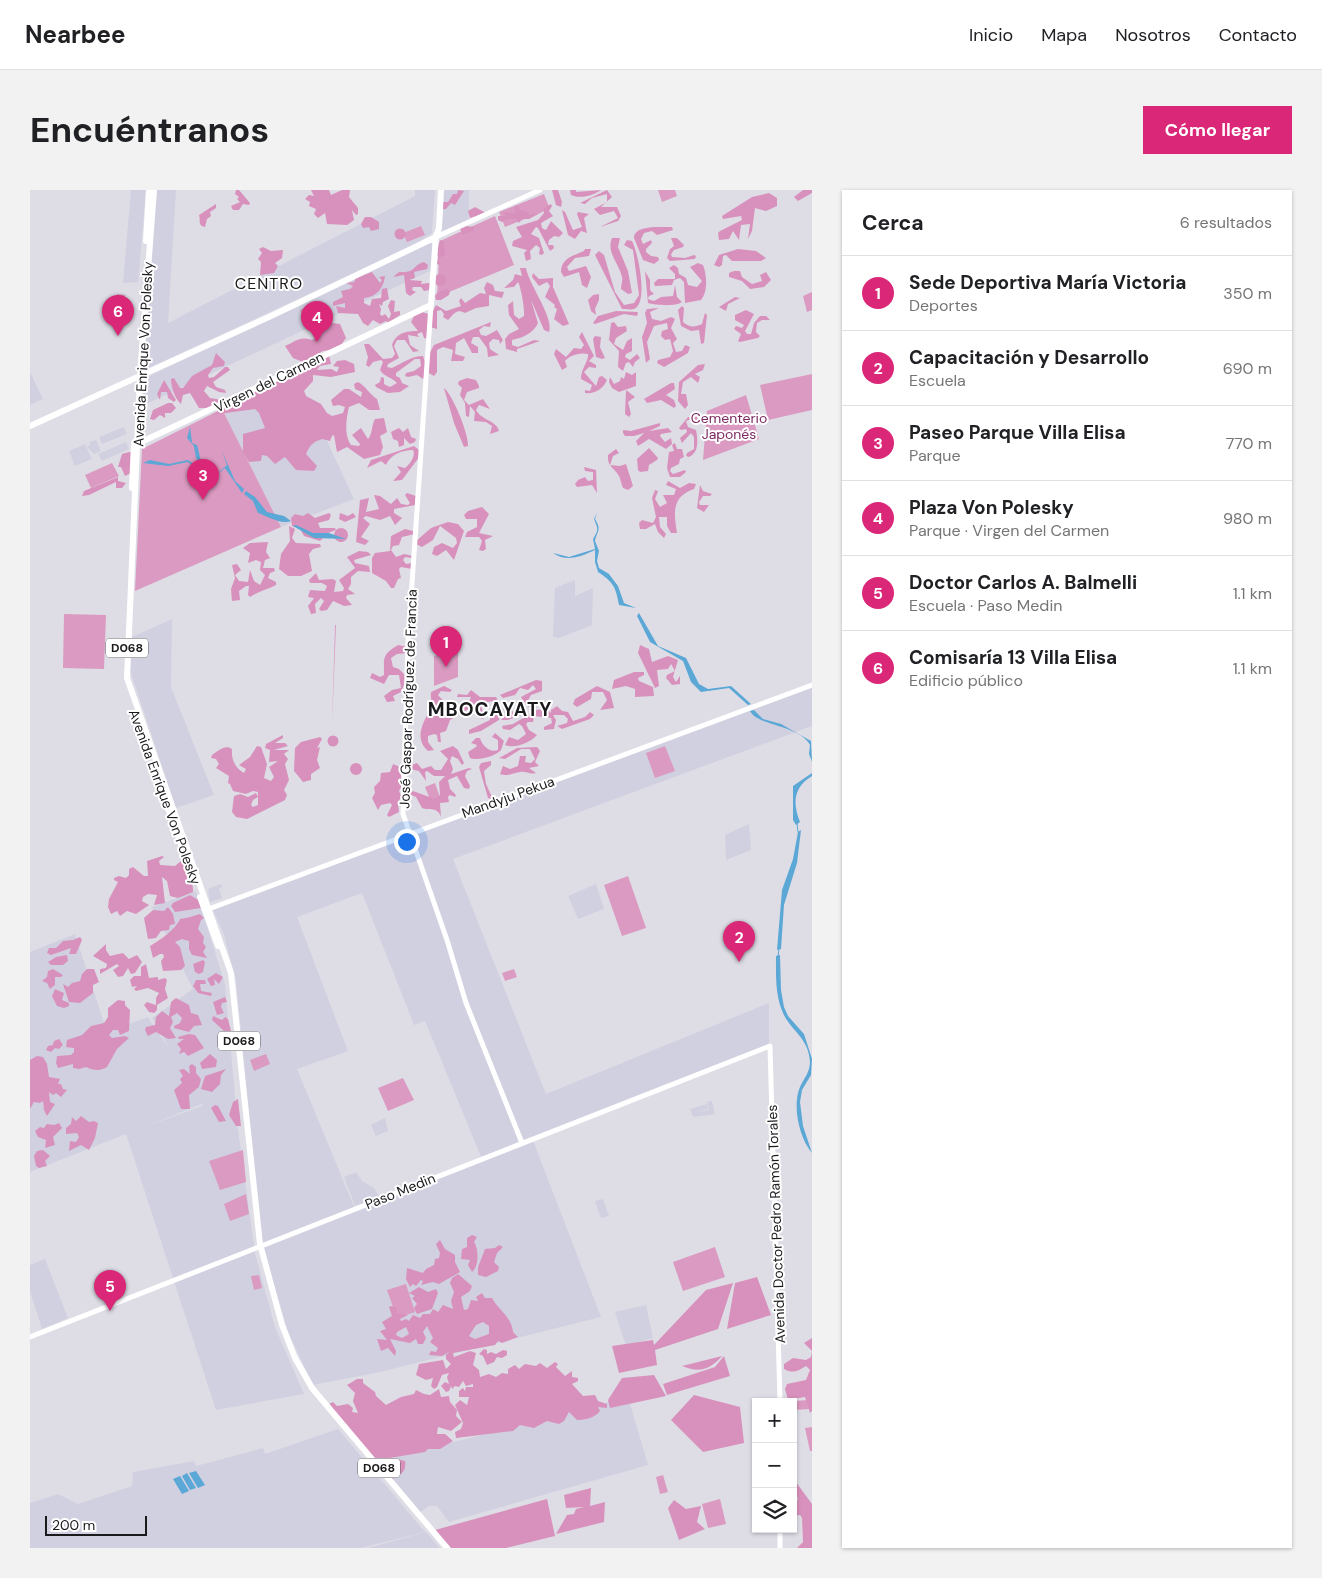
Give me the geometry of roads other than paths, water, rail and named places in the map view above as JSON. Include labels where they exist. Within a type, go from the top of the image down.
[{"type":"main road","name":"Avenida Enrique Von Polesky","points":[[149,190],[138,378],[127,678],[232,978],[259,1248],[291,1360],[310,1389]]},
{"type":"main road","name":"Avenida Enrique Von Polesky","points":[[138,378],[154,190]]},
{"type":"main road","points":[[431,305],[437,190]]},
{"type":"main road","points":[[30,428],[436,237],[439,228],[441,190]]},
{"type":"main road","name":"Virgen del Carmen","points":[[136,445],[431,305]]},
{"type":"main road","name":"D068","points":[[310,1389],[442,1548]]},
{"type":"main road","name":"D068","points":[[310,1389],[447,1548]]},
{"type":"street","points":[[436,237],[540,190]]},
{"type":"street","name":"José Gaspar Rodríguez de Francia","points":[[431,305],[408,640],[403,814],[447,940],[466,1003],[522,1143]]},
{"type":"street","name":"Mandyju Pekua","points":[[207,909],[812,685]]},
{"type":"street","name":"Paso Medin","points":[[30,1337],[770,1046]]},
{"type":"street","name":"Avenida Doctor Pedro Ramón Torales","points":[[770,1046],[780,1398]]},
{"type":"street","points":[[780,1533],[780,1548]]},
{"type":"water","points":[[190,427],[192,443],[197,445],[203,463],[213,473],[218,473],[227,465],[222,451],[235,481],[244,489],[242,493],[225,468],[215,476],[197,470],[188,462],[168,466],[143,463],[150,460],[169,464],[188,460],[196,466],[205,469],[196,458],[194,446],[187,438]]},
{"type":"water","points":[[246,491],[255,497],[267,512],[284,516],[291,521],[283,522],[258,513],[253,501],[244,494]]},
{"type":"water","points":[[597,513],[595,519],[599,528],[595,541],[599,551],[597,561],[599,568],[609,574],[618,586],[624,603],[636,608],[619,605],[613,586],[598,572],[595,562],[595,550],[569,558],[553,553],[569,557],[595,549],[593,539],[597,529],[594,519]]},
{"type":"water","points":[[296,525],[313,533],[329,533],[346,539],[314,538],[293,526]]},
{"type":"water","points":[[639,613],[658,646],[686,658],[699,684],[708,689],[731,686],[751,704],[748,705],[729,688],[701,692],[691,682],[683,661],[650,642],[637,616]]},
{"type":"water","points":[[754,710],[763,719],[781,724],[796,733],[761,720],[750,711]]},
{"type":"water","points":[[798,734],[811,741],[812,762],[809,754],[810,745],[805,738]]},
{"type":"water","points":[[812,773],[812,776],[801,785],[796,796],[797,815],[800,822],[796,825],[793,820],[793,786]]},
{"type":"water","points":[[801,830],[797,863],[784,905],[781,949],[777,950],[782,890],[793,859],[798,832]]},
{"type":"water","points":[[780,955],[781,990],[784,1007],[788,1016],[804,1034],[812,1059],[811,1075],[802,1090],[800,1102],[803,1126],[812,1153],[807,1147],[800,1130],[797,1112],[798,1094],[810,1066],[809,1054],[803,1041],[786,1019],[780,1006],[777,992],[776,956]]},
{"type":"water","points":[[196,1471],[205,1485],[198,1488],[189,1473]]},
{"type":"water","points":[[187,1473],[196,1488],[190,1490],[182,1476]]},
{"type":"water","points":[[180,1476],[189,1491],[182,1494],[173,1479]]},
{"type":"waterway","points":[[797,823],[798,832]]},
{"type":"waterway","points":[[778,957],[779,948]]},
{"type":"place","name":"Comisaría 13 Villa Elisa","points":[[118,336]]},
{"type":"place","name":"Plaza Von Polesky","points":[[317,342]]},
{"type":"place","name":"Paseo Parque Villa Elisa","points":[[203,500]]},
{"type":"place","name":"Sede Deportiva María Victoria","points":[[446,667]]},
{"type":"place","name":"Capacitación y Desarrollo","points":[[739,962]]},
{"type":"place","name":"Doctor Carlos A. Balmelli","points":[[110,1311]]},
{"type":"district","name":"CENTRO","points":[[269,283]]},
{"type":"district","name":"MBOCAYATY","points":[[490,709]]},
{"type":"park label","name":"Cementerio Japonés","points":[[729,426]]}]
